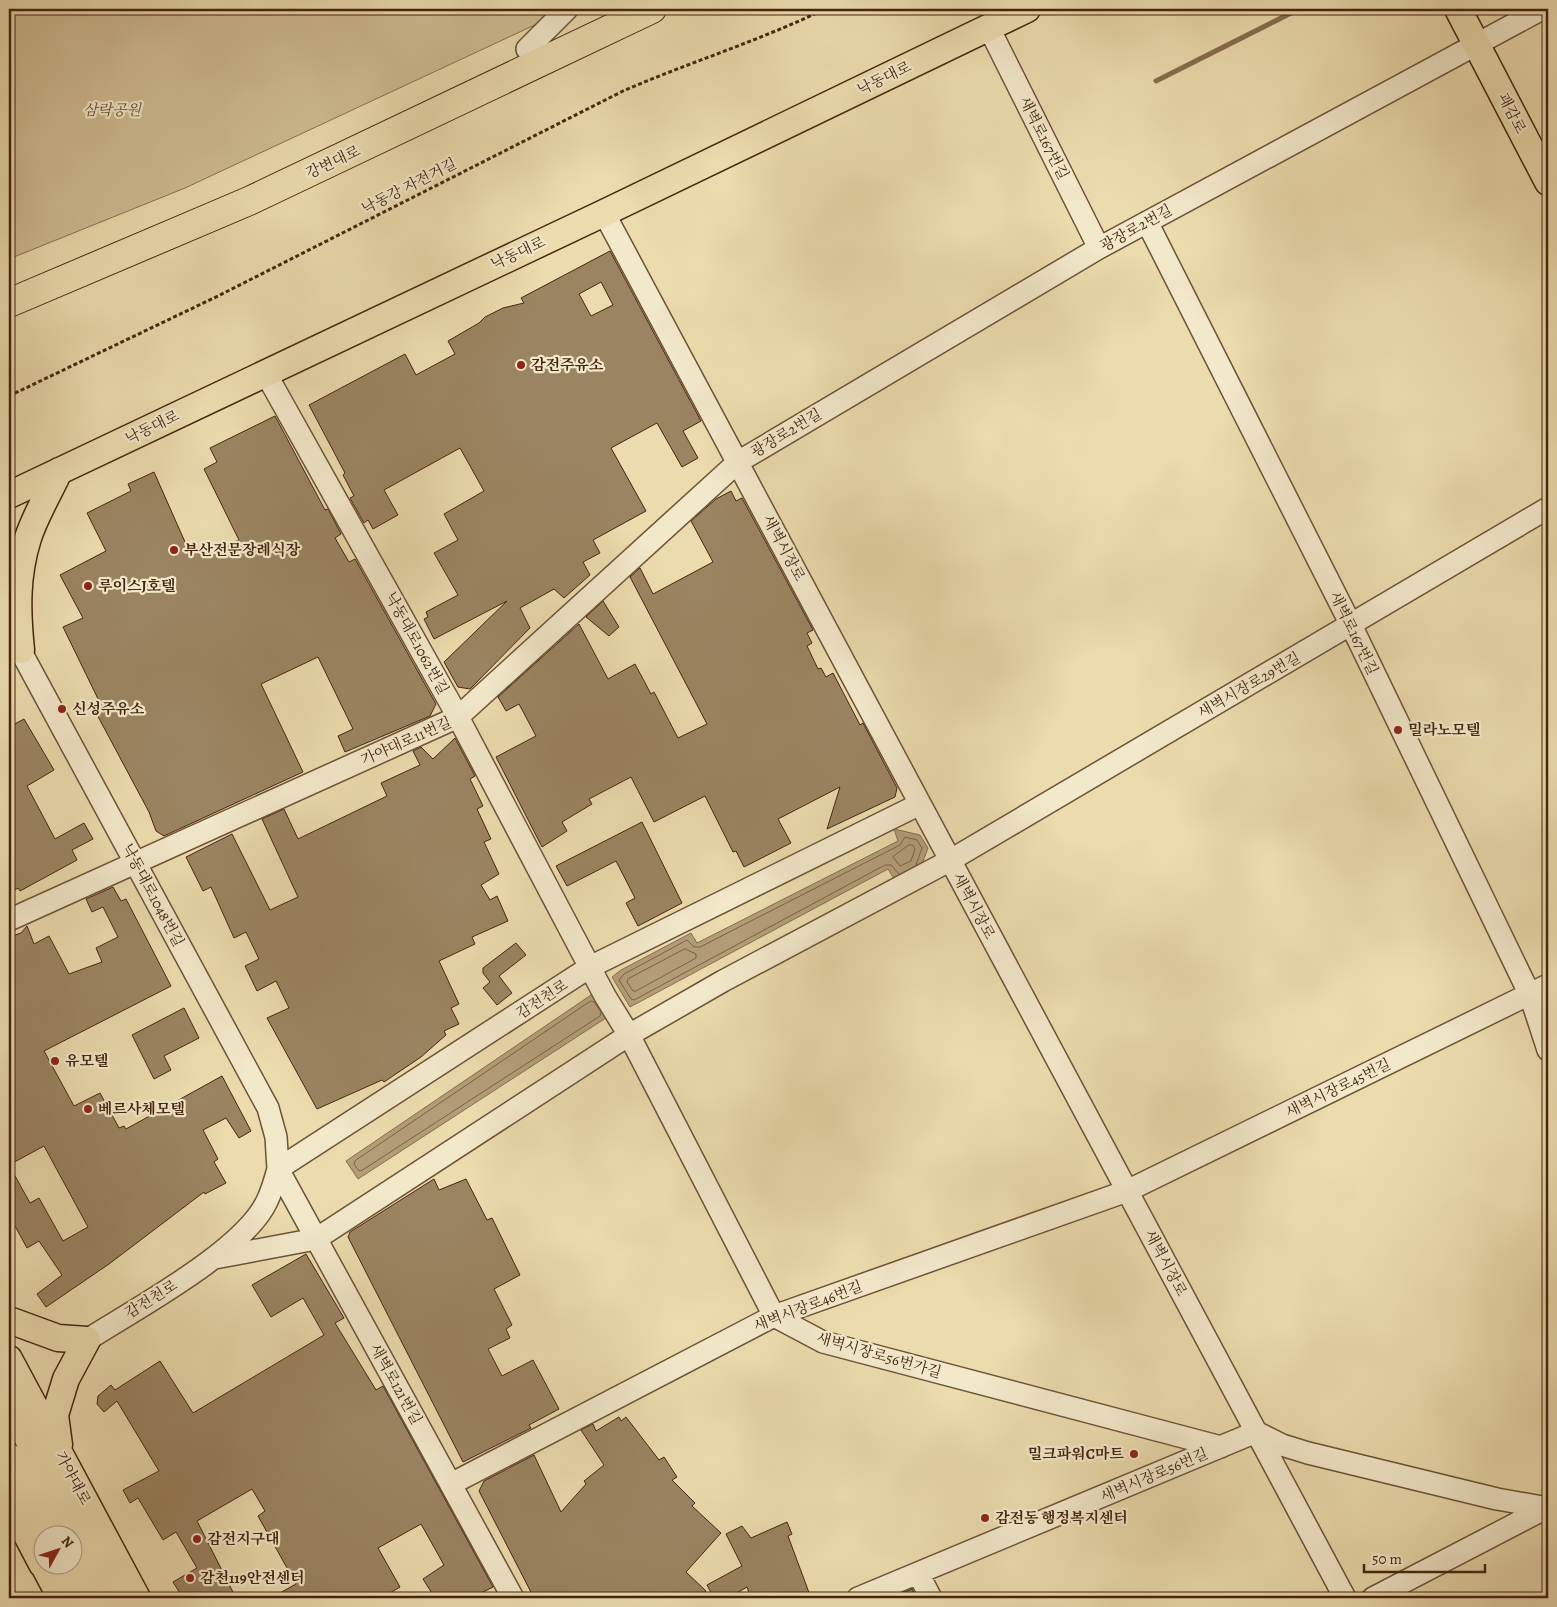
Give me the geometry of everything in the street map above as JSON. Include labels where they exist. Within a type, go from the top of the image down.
[{"type":"highway","name":"강변대로","points":[[9,286],[99,252],[274,174],[609,9]]},
{"type":"highway","name":"강변대로","points":[[9,304],[249,201],[652,9]]},
{"type":"highway","points":[[9,1401],[114,1598]]},
{"type":"highway","points":[[9,1458],[45,1524]]},
{"type":"highway","points":[[71,1574],[84,1598]]},
{"type":"main road","name":"낙동대로","points":[[9,495],[265,372],[604,213],[1027,9]]},
{"type":"main road","name":"괘감로","points":[[1458,9],[1548,182]]},
{"type":"main road","points":[[13,639],[23,556],[29,536],[59,471]]},
{"type":"main road","points":[[9,1320],[58,1338],[87,1340],[66,1379],[55,1415],[60,1453]]},
{"type":"main road","name":"가야대로","points":[[9,1358],[137,1598]]},
{"type":"main road","points":[[9,1501],[16,1520],[32,1546]]},
{"type":"main road","points":[[48,1574],[61,1598]]},
{"type":"street","points":[[527,49],[567,9]]},
{"type":"street","name":"광장로2번길","points":[[738,462],[1099,248],[1542,9]]},
{"type":"street","name":"새벽로167번길","points":[[989,28],[1099,248]]},
{"type":"street","name":"새벽시장로","points":[[604,213],[1345,1598]]},
{"type":"street","name":"새벽로167번길","points":[[1147,222],[1351,625],[1539,990],[1548,1050]]},
{"type":"street","name":"낙동대로1062번길","points":[[265,372],[458,717],[605,996],[629,1035]]},
{"type":"street","name":"가야대로11번길","points":[[9,920],[458,717],[738,462]]},
{"type":"street","name":"새벽시장로29번길","points":[[949,861],[1548,508]]},
{"type":"street","name":"낙동대로1048번길","points":[[13,639],[268,1108],[276,1137],[278,1169]]},
{"type":"street","name":"감전천로","points":[[87,1340],[215,1258],[249,1226],[267,1202],[278,1169],[590,967],[920,804]]},
{"type":"street","name":"감전천로","points":[[215,1258],[316,1239],[629,1035],[723,981],[949,861]]},
{"type":"street","name":"새벽시장로45번길","points":[[1127,1191],[1539,990]]},
{"type":"street","points":[[629,1035],[774,1316]]},
{"type":"street","name":"새벽로121번길","points":[[278,1169],[451,1484],[508,1596]]},
{"type":"street","name":"새벽시장로46번길","points":[[451,1484],[774,1316],[1127,1191]]},
{"type":"street","name":"새벽시장로56번가길","points":[[774,1316],[823,1342],[1221,1447]]},
{"type":"street","points":[[1256,1432],[1282,1445],[1308,1453],[1496,1499],[1548,1507]]},
{"type":"street","name":"새벽시장로56번길","points":[[858,1598],[1256,1432]]},
{"type":"street","points":[[1373,1598],[1548,1507]]},
{"type":"street","points":[[918,1573],[931,1598]]},
{"type":"path","name":"낙동강 자전거길","points":[[9,396],[218,296],[623,91],[686,64],[745,45],[825,9]]},
{"type":"green space","name":"삼락공원","points":[[9,9],[569,9],[185,188],[9,259]]},
{"type":"water","points":[[894,829],[920,835],[928,848],[920,869],[896,882],[888,869],[630,1007],[612,977],[621,970],[691,933],[697,943],[898,841]]},
{"type":"water","points":[[594,993],[609,1016],[358,1179],[346,1161]]},
{"type":"building","points":[[610,251],[701,421],[683,431],[698,458],[682,467],[657,423],[611,448],[646,511],[593,540],[600,553],[583,562],[590,575],[564,598],[554,589],[520,608],[530,628],[470,689],[458,687],[444,662],[507,601],[434,639],[424,619],[428,617],[426,612],[458,595],[434,553],[458,540],[444,514],[484,491],[460,448],[384,490],[398,515],[373,529],[368,520],[364,523],[350,498],[354,496],[343,475],[345,473],[309,405],[405,354],[416,375],[455,354],[448,341],[479,323],[485,317],[503,308],[524,303],[521,298]],"holes":[[[601,282],[613,305],[591,316],[579,294]]]},
{"type":"building","points":[[275,416],[325,510],[328,509],[341,534],[335,538],[349,562],[355,559],[436,704],[430,716],[345,752],[338,736],[353,729],[318,657],[261,684],[303,772],[164,836],[156,831],[149,812],[94,709],[101,705],[63,627],[83,618],[60,575],[106,551],[87,513],[131,491],[128,484],[154,472],[189,551],[208,545],[215,550],[239,540],[204,469],[217,462],[210,448]]},
{"type":"building","points":[[731,491],[736,501],[742,498],[813,630],[807,633],[812,643],[807,646],[818,669],[821,668],[826,677],[833,673],[860,725],[863,723],[897,788],[895,797],[827,829],[840,787],[778,819],[791,843],[744,867],[736,851],[733,852],[705,796],[654,822],[631,777],[589,799],[592,804],[562,822],[567,831],[542,847],[496,757],[536,736],[519,704],[506,711],[498,697],[579,624],[608,679],[635,664],[651,694],[654,692],[678,738],[707,724],[630,577],[640,568],[653,594],[713,562],[691,521],[716,499]]},
{"type":"building","points":[[603,601],[619,627],[609,636],[586,617]]},
{"type":"building","points":[[24,719],[54,770],[27,786],[55,839],[84,823],[93,839],[72,850],[77,860],[20,891],[18,888],[9,893],[9,727]]},
{"type":"building","points":[[455,738],[475,776],[470,779],[483,806],[477,809],[491,839],[484,842],[499,874],[481,885],[490,900],[497,896],[508,921],[472,937],[475,944],[439,961],[459,1004],[451,1008],[459,1024],[444,1031],[446,1035],[421,1057],[384,1082],[382,1080],[317,1109],[267,1018],[289,1008],[276,981],[257,991],[245,966],[259,959],[246,932],[234,938],[211,887],[203,891],[186,857],[232,834],[270,910],[298,897],[262,819],[284,809],[298,839],[387,796],[381,783],[420,765],[413,751],[421,747],[433,759]]},
{"type":"building","points":[[642,822],[682,903],[638,926],[626,903],[635,898],[616,861],[567,886],[556,866]]},
{"type":"building","points":[[113,887],[121,901],[126,899],[171,986],[44,1051],[74,1106],[100,1093],[119,1128],[124,1126],[126,1129],[222,1076],[251,1131],[239,1138],[226,1118],[203,1130],[218,1159],[214,1162],[226,1183],[205,1194],[204,1192],[109,1264],[46,1307],[37,1294],[62,1275],[39,1241],[27,1248],[9,1215],[9,1165],[9,941],[12,936],[21,933],[27,926],[34,944],[49,936],[69,974],[102,962],[96,948],[118,937],[103,907],[92,912],[86,899]],"holes":[[[44,1146],[88,1227],[63,1241],[39,1198],[30,1203],[9,1165]]]},
{"type":"building","points":[[516,943],[526,955],[499,976],[512,993],[497,1005],[483,988],[490,982],[483,973],[483,968]]},
{"type":"building","points":[[184,1008],[199,1038],[164,1056],[171,1070],[154,1079],[132,1035]]},
{"type":"building","points":[[434,1179],[439,1190],[466,1179],[487,1220],[492,1218],[520,1275],[494,1289],[512,1325],[506,1329],[510,1338],[488,1349],[502,1376],[533,1360],[559,1409],[529,1425],[531,1428],[463,1462],[348,1237],[350,1232]]},
{"type":"building","points":[[306,1254],[344,1318],[335,1323],[376,1390],[383,1386],[493,1587],[471,1598],[435,1598],[423,1579],[444,1565],[421,1524],[378,1548],[400,1587],[390,1593],[394,1598],[271,1598],[296,1584],[258,1516],[265,1511],[252,1489],[197,1521],[236,1598],[183,1598],[173,1582],[197,1568],[176,1532],[163,1540],[138,1498],[130,1503],[123,1490],[159,1471],[117,1401],[104,1412],[97,1404],[98,1396],[111,1385],[115,1390],[160,1361],[193,1413],[324,1335],[303,1298],[271,1317],[252,1285]]},
{"type":"building","points":[[619,1417],[621,1421],[626,1417],[659,1460],[664,1457],[677,1477],[672,1480],[695,1503],[692,1506],[721,1533],[686,1572],[706,1591],[699,1598],[534,1598],[479,1491],[484,1481],[534,1455],[561,1512],[586,1484],[584,1481],[604,1465],[581,1430],[593,1424],[596,1431]]},
{"type":"building","points":[[787,1522],[792,1534],[788,1536],[811,1598],[751,1598],[747,1587],[728,1598],[714,1598],[707,1585],[742,1566],[726,1534],[742,1526],[751,1538]]},
{"type":"building","points":[[912,1589],[917,1598],[890,1598]]},
{"type":"waterway","points":[[1156,81],[1299,9]]},
{"type":"place","name":"감전주유소","points":[[521,365]]},
{"type":"place","name":"부산전문장례식장","points":[[174,550]]},
{"type":"place","name":"루이스J호텔","points":[[88,586]]},
{"type":"place","name":"신성주유소","points":[[62,709]]},
{"type":"place","name":"밀라노모텔","points":[[1398,730]]},
{"type":"place","name":"유모텔","points":[[55,1061]]},
{"type":"place","name":"베르사체모텔","points":[[88,1109]]},
{"type":"place","name":"밀크파워C마트","points":[[1134,1454]]},
{"type":"place","name":"감전동 행정복지센터","points":[[985,1518]]},
{"type":"place","name":"감전지구대","points":[[197,1539]]},
{"type":"place","name":"감천119안전센터","points":[[190,1578]]}]
